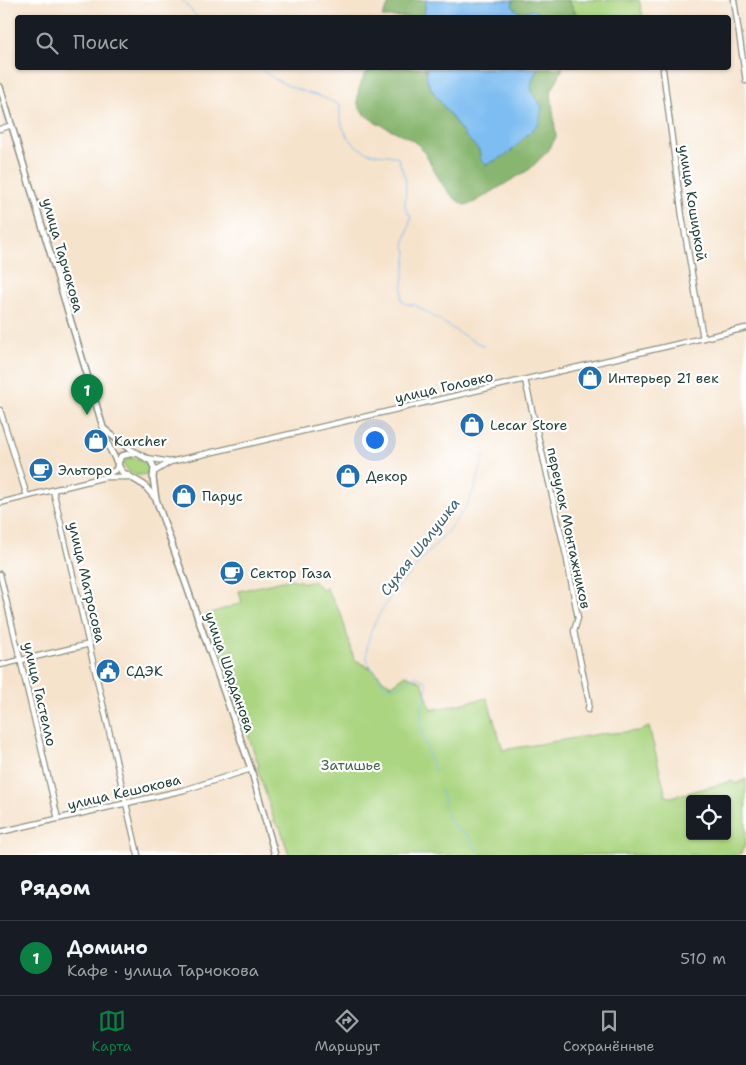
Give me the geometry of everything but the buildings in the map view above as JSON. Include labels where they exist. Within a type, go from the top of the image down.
[{"type":"main road","name":"улица Тарчокова","points":[[0,87],[104,429],[118,467]]},
{"type":"main road","points":[[104,429],[134,452],[147,458],[153,465],[156,499]]},
{"type":"main road","points":[[134,452],[121,456],[118,467],[128,477],[138,481],[156,499]]},
{"type":"main road","points":[[138,481],[147,480],[154,473]]},
{"type":"main road","name":"улица Шарданова","points":[[156,499],[251,769],[275,855]]},
{"type":"street","points":[[734,0],[746,81]]},
{"type":"street","name":"улица Коширкой","points":[[663,70],[682,216],[703,338]]},
{"type":"street","points":[[0,129],[12,125]]},
{"type":"street","name":"улица Головко","points":[[170,462],[746,328]]},
{"type":"street","name":"переулок Монтажников","points":[[525,380],[566,555],[578,618],[574,632],[589,702],[588,710]]},
{"type":"street","points":[[0,410],[27,496]]},
{"type":"street","points":[[147,458],[170,462]]},
{"type":"street","points":[[154,473],[170,462]]},
{"type":"street","points":[[105,477],[118,467]]},
{"type":"street","points":[[0,503],[105,477],[128,477]]},
{"type":"street","name":"улица Матросова","points":[[53,490],[138,855]]},
{"type":"street","name":"улица Гастелло","points":[[0,574],[58,819]]},
{"type":"street","points":[[0,665],[90,644]]},
{"type":"street","name":"улица Кешокова","points":[[0,832],[184,790],[251,769]]},
{"type":"green space","points":[[391,0],[426,0],[424,15],[383,15]]},
{"type":"green space","points":[[513,0],[568,0],[577,15],[542,15],[532,10],[520,13],[512,6]]},
{"type":"green space","points":[[568,0],[639,0],[643,15],[577,15]]},
{"type":"green space","points":[[367,70],[426,70],[427,80],[432,90],[465,136],[479,150],[481,160],[486,165],[508,154],[542,106],[534,97],[531,88],[537,70],[562,70],[551,92],[556,137],[548,151],[530,169],[473,203],[464,205],[455,199],[443,185],[420,147],[406,137],[368,117],[362,111],[357,99],[360,85]]},
{"type":"green space","points":[[128,458],[138,459],[146,464],[150,469],[148,473],[137,475],[127,470],[123,463]]},
{"type":"green space","name":"Затишье","points":[[291,579],[306,583],[313,581],[322,589],[326,588],[341,614],[354,659],[375,671],[384,681],[392,685],[406,675],[422,682],[431,710],[487,698],[503,750],[599,734],[639,731],[649,727],[666,796],[671,797],[732,781],[736,784],[746,779],[746,843],[740,855],[289,855],[280,827],[275,823],[257,767],[259,766],[205,615],[242,603],[239,591]]},
{"type":"water","points":[[426,0],[513,0],[512,6],[520,13],[532,10],[542,15],[424,15]]},
{"type":"water","points":[[426,70],[537,70],[531,88],[534,97],[542,106],[539,123],[508,154],[486,165],[481,160],[479,150],[465,136],[427,80]]},
{"type":"waterway","name":"Сухая Шалушка","points":[[182,0],[195,15]]},
{"type":"waterway","name":"Сухая Шалушка","points":[[262,70],[295,89],[328,99],[340,106],[343,128],[351,141],[363,150],[398,158],[406,181],[405,207],[411,218],[404,245],[407,251],[401,299],[405,304],[415,305],[484,346]]},
{"type":"waterway","name":"Сухая Шалушка","points":[[435,772],[422,727],[421,711],[427,689],[426,681],[415,676],[396,687],[385,686],[368,661],[369,639],[376,620],[388,601],[450,529],[466,507],[476,485],[485,454]]},
{"type":"waterway","name":"Сухая Шалушка","points":[[441,791],[448,817],[456,829],[468,835],[479,855]]},
{"type":"place","name":"Интерьер 21 век","points":[[590,378]]},
{"type":"place","name":"Домино","points":[[87,415]]},
{"type":"place","name":"Lecar Store","points":[[472,425]]},
{"type":"place","name":"Kаrcher","points":[[96,441]]},
{"type":"place","name":"Эльторо","points":[[41,470]]},
{"type":"place","name":"Декор","points":[[348,476]]},
{"type":"place","name":"Парус","points":[[184,496]]},
{"type":"place","name":"Сектор Газа","points":[[232,573]]},
{"type":"place","name":"СДЭК","points":[[108,671]]}]
